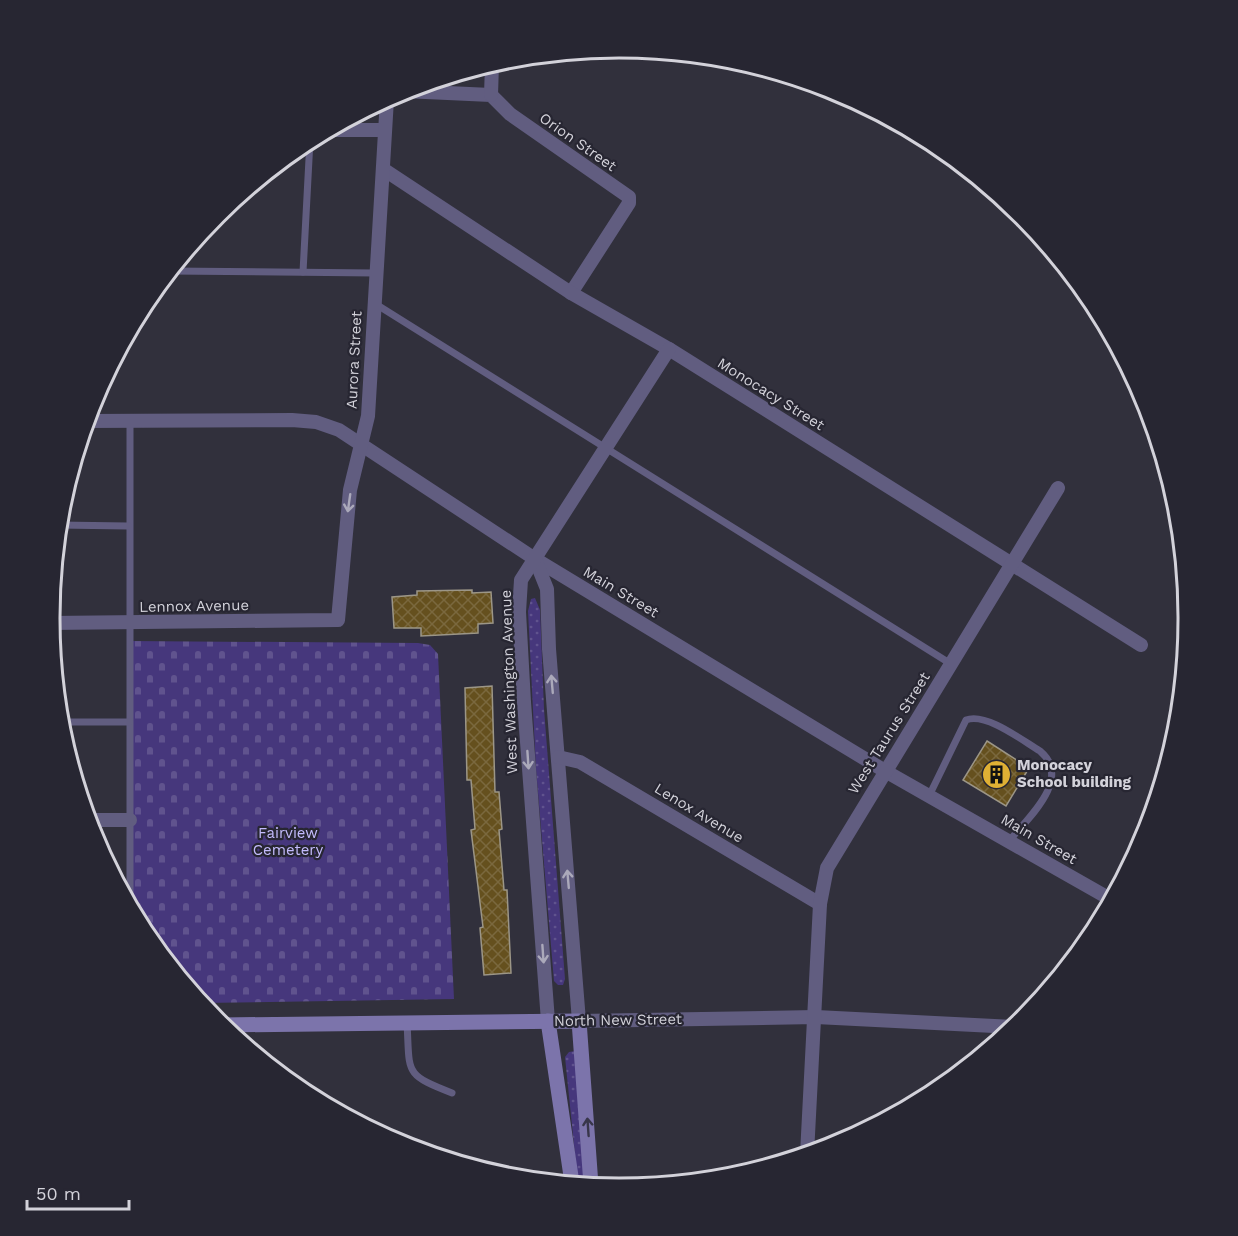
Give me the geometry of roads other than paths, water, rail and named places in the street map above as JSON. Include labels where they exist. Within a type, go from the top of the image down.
[{"type":"street","points":[[428,92],[491,95],[492,74]]},
{"type":"street","name":"Orion Street","points":[[491,95],[510,114],[629,197],[629,203],[571,292]]},
{"type":"street","name":"Aurora Street","points":[[339,620],[345,530],[360,445],[368,416],[386,109]]},
{"type":"street","points":[[345,130],[385,130]]},
{"type":"street","name":"Monocacy Street","points":[[383,170],[571,292],[669,349],[1141,645]]},
{"type":"street","name":"West Washington Avenue","points":[[548,1021],[524,702],[519,612],[521,580],[669,349]]},
{"type":"street","name":"Main Street","points":[[96,421],[316,422],[339,430],[535,559],[885,771],[1105,896]]},
{"type":"street","name":"West Taurus Street","points":[[808,1145],[816,1017],[820,904],[827,868],[1058,488]]},
{"type":"street","points":[[535,559],[547,590],[590,1176]]},
{"type":"street","name":"Lennox Avenue","points":[[60,623],[339,620]]},
{"type":"street","name":"Lenox Avenue","points":[[558,757],[580,762],[820,904]]},
{"type":"street","points":[[97,820],[130,820]]},
{"type":"street","name":"North New Street","points":[[237,1027],[816,1017],[1001,1027]]},
{"type":"street","points":[[548,1021],[571,1175]]},
{"type":"lane","points":[[303,272],[309,152]]},
{"type":"lane","points":[[180,271],[375,273]]},
{"type":"lane","points":[[374,303],[951,664]]},
{"type":"lane","points":[[130,421],[128,526],[130,890]]},
{"type":"lane","points":[[67,525],[128,526]]},
{"type":"lane","points":[[929,795],[966,720],[976,717],[989,722],[1047,757],[1053,773],[1049,789],[1009,841]]},
{"type":"lane","points":[[69,722],[129,722]]},
{"type":"lane","points":[[407,1023],[412,1073],[418,1080],[452,1093]]},
{"type":"place","name":"Monocacy School building","points":[[996,774]]},
{"type":"park label","name":"Fairview Cemetery","points":[[288,842]]}]
